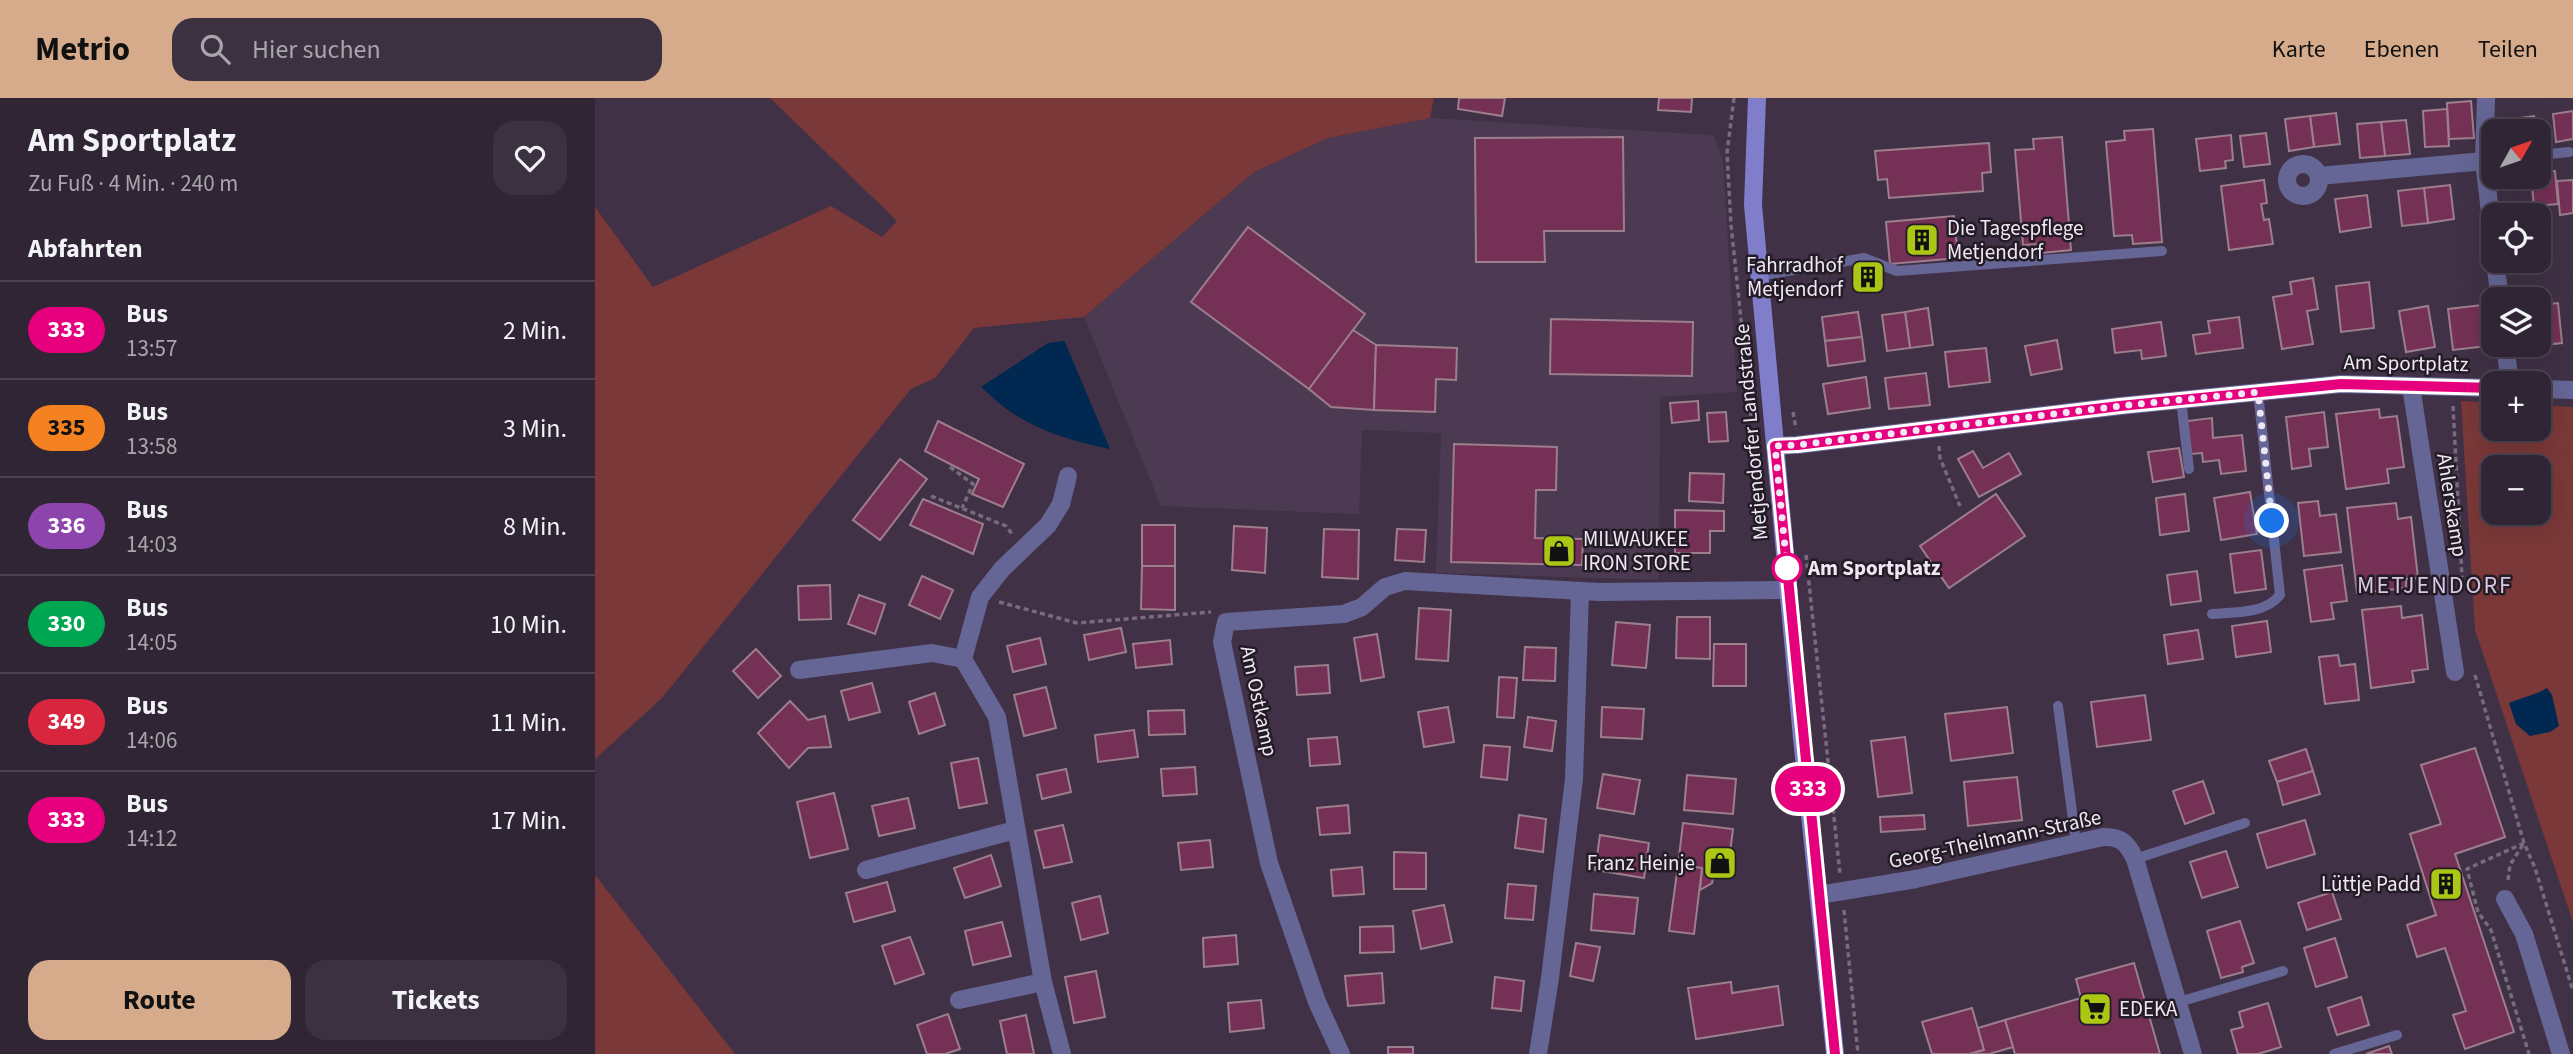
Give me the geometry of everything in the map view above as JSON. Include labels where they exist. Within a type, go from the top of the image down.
[{"type":"main road","name":"Metjendorfer Landstraße","points":[[1757,98],[1752,181],[1759,275],[1835,1054]]},
{"type":"street","points":[[2486,98],[2487,119]]},
{"type":"street","points":[[2319,176],[2481,161]]},
{"type":"street","name":"Am Sportplatz","points":[[1775,446],[2341,384],[2481,388]]},
{"type":"street","name":"Ahlerskamp","points":[[2411,386],[2455,672]]},
{"type":"street","points":[[2551,389],[2573,390]]},
{"type":"street","points":[[1062,1054],[1043,982],[997,717],[963,659],[980,597],[996,576],[1048,525],[1061,504],[1068,476]]},
{"type":"street","name":"Am Ostkamp","points":[[1341,1054],[1317,1002],[1269,863],[1222,642],[1226,622],[1343,614],[1362,607],[1385,587],[1405,581],[1580,592],[1789,590]]},
{"type":"street","points":[[1538,1054],[1551,978],[1574,779],[1580,592]]},
{"type":"street","points":[[799,670],[932,653],[963,659]]},
{"type":"street","points":[[866,870],[1015,830]]},
{"type":"street","name":"Georg-Theilmann-Straße","points":[[1819,895],[1933,876],[2076,842],[2113,836],[2123,840],[2135,859],[2193,1054]]},
{"type":"street","points":[[2505,899],[2523,933],[2561,1054]]},
{"type":"street","points":[[959,1000],[1043,982]]},
{"type":"lane","points":[[2551,154],[2569,152]]},
{"type":"lane","points":[[1759,275],[1864,258],[1897,271],[2162,251]]},
{"type":"lane","points":[[2212,614],[2262,608],[2273,604],[2280,596],[2258,392]]},
{"type":"lane","points":[[2181,400],[2189,469]]},
{"type":"lane","points":[[2058,706],[2076,842]]},
{"type":"lane","points":[[2135,859],[2245,823]]},
{"type":"lane","points":[[2179,1002],[2283,971]]},
{"type":"lane","points":[[2334,1054],[2397,1035]]},
{"type":"path","points":[[2452,387],[2459,559],[2463,587]]},
{"type":"path","points":[[1792,408],[1797,445]]},
{"type":"path","points":[[1937,429],[1940,458],[1960,506]]},
{"type":"path","points":[[950,467],[973,484],[962,508]]},
{"type":"path","points":[[931,496],[1006,526],[1024,550]]},
{"type":"path","points":[[1805,544],[1858,1054]]},
{"type":"path","points":[[980,597],[1077,623],[1210,611],[1226,622]]},
{"type":"path","points":[[2473,670],[2524,843],[2535,868],[2573,991]]},
{"type":"path","points":[[2505,899],[2510,865],[2524,843]]},
{"type":"path","points":[[2524,843],[2467,869],[2478,912],[2491,930],[2529,1054]]},
{"type":"shaded area","points":[[770,98],[1434,98],[1430,118],[1328,138],[1254,172],[1084,317],[974,328],[935,378],[911,389],[662,698],[595,759],[595,207],[653,287],[831,206],[882,237],[897,221]]},
{"type":"shaded area","points":[[1430,118],[1713,135],[1723,161],[1737,392],[1660,397],[1659,580],[1436,573],[1441,433],[1362,430],[1359,514],[1161,506],[1084,317],[1254,172],[1328,138]]},
{"type":"shaded area","points":[[2461,401],[2481,402],[2481,441],[2551,441],[2551,406],[2573,407],[2573,922],[2475,630]]},
{"type":"shaded area","points":[[595,875],[735,1054],[595,1054]]},
{"type":"water","points":[[1065,341],[1110,449],[1046,431],[1007,409],[981,387],[1048,343]]},
{"type":"water","points":[[2547,688],[2552,695],[2559,726],[2550,732],[2530,736],[2516,724],[2509,703]]},
{"type":"building","points":[[1459,98],[1505,98],[1502,116],[1458,109]]},
{"type":"building","points":[[1659,98],[1692,98],[1691,112],[1658,110]]},
{"type":"building","points":[[2471,101],[2474,138],[2449,139],[2447,103]]},
{"type":"building","points":[[2447,109],[2449,146],[2425,147],[2423,111]]},
{"type":"building","points":[[2573,111],[2573,139],[2556,142],[2553,114]]},
{"type":"building","points":[[2336,113],[2340,144],[2314,147],[2310,116]]},
{"type":"building","points":[[2310,116],[2314,147],[2289,151],[2285,119]]},
{"type":"building","points":[[2534,116],[2534,119],[2512,119]]},
{"type":"building","points":[[2406,120],[2410,154],[2385,156],[2381,122]]},
{"type":"building","points":[[2381,122],[2385,156],[2360,158],[2357,124]]},
{"type":"building","points":[[2153,129],[2162,242],[2133,244],[2132,235],[2114,236],[2106,142],[2125,140],[2124,131]]},
{"type":"building","points":[[2266,133],[2270,164],[2244,167],[2240,136]]},
{"type":"building","points":[[2231,135],[2233,160],[2225,161],[2226,168],[2200,171],[2196,139]]},
{"type":"building","points":[[1623,137],[1624,231],[1544,231],[1545,262],[1476,262],[1475,138]]},
{"type":"building","points":[[2062,137],[2071,250],[2042,253],[2041,244],[2023,245],[2015,150],[2034,149],[2033,139]]},
{"type":"building","points":[[1989,143],[1991,172],[1982,173],[1983,191],[1889,198],[1887,179],[1878,180],[1875,151]]},
{"type":"building","points":[[2551,171],[2555,171],[2558,204],[2534,203],[2532,189],[2551,189]]},
{"type":"building","points":[[2264,180],[2267,203],[2261,204],[2264,220],[2269,219],[2273,244],[2229,250],[2221,186]]},
{"type":"building","points":[[2573,180],[2573,213],[2560,215],[2557,181]]},
{"type":"building","points":[[2450,185],[2454,219],[2428,223],[2424,188]]},
{"type":"building","points":[[2424,188],[2428,223],[2402,226],[2398,191]]},
{"type":"building","points":[[2367,195],[2371,227],[2340,232],[2335,199]]},
{"type":"building","name":"Die Tagespflege Metjendorf","points":[[1954,216],[1958,258],[1890,264],[1886,222]]},
{"type":"building","points":[[1248,227],[1365,314],[1309,389],[1191,302]]},
{"type":"building","name":"Fahrradhof Metjendorf","points":[[1868,263],[1868,271],[1882,270],[1883,283],[1854,284],[1853,264]]},
{"type":"building","points":[[2313,278],[2318,309],[2307,311],[2313,344],[2282,349],[2273,297],[2292,294],[2290,282]]},
{"type":"building","points":[[2369,282],[2374,328],[2341,332],[2336,286]]},
{"type":"building","points":[[2558,303],[2562,343],[2551,344],[2551,304]]},
{"type":"building","points":[[2481,305],[2481,347],[2453,350],[2448,309]]},
{"type":"building","points":[[2428,306],[2435,347],[2406,352],[2399,311]]},
{"type":"building","points":[[1928,308],[1933,345],[1910,348],[1905,312]]},
{"type":"building","points":[[1858,312],[1862,337],[1825,341],[1822,317]]},
{"type":"building","points":[[1905,312],[1910,348],[1887,351],[1882,315]]},
{"type":"building","points":[[2239,317],[2243,348],[2196,354],[2193,335],[2210,333],[2208,321]]},
{"type":"building","points":[[1551,319],[1693,322],[1692,376],[1550,374]]},
{"type":"building","points":[[2161,322],[2166,356],[2142,359],[2141,350],[2115,353],[2112,329]]},
{"type":"building","points":[[1353,330],[1376,345],[1374,410],[1331,407],[1309,389]]},
{"type":"building","points":[[1862,337],[1865,361],[1828,366],[1825,341]]},
{"type":"building","points":[[2057,340],[2062,369],[2031,375],[2025,346]]},
{"type":"building","points":[[1376,345],[1457,348],[1456,380],[1436,379],[1435,412],[1374,410]]},
{"type":"building","points":[[1986,348],[1990,382],[1949,387],[1945,352]]},
{"type":"building","points":[[1926,373],[1930,405],[1889,409],[1885,378]]},
{"type":"building","points":[[1866,377],[1870,408],[1828,414],[1823,384]]},
{"type":"building","points":[[1698,401],[1699,420],[1672,423],[1670,403]]},
{"type":"building","points":[[2379,409],[2380,418],[2397,416],[2404,467],[2387,469],[2389,483],[2346,489],[2336,414]]},
{"type":"building","points":[[1726,412],[1728,441],[1709,442],[1707,413]]},
{"type":"building","points":[[2324,412],[2328,447],[2309,449],[2311,466],[2292,469],[2286,417]]},
{"type":"building","points":[[2212,418],[2213,438],[2242,435],[2246,471],[2221,474],[2219,460],[2203,462],[2202,453],[2191,454],[2187,421]]},
{"type":"building","points":[[938,421],[1024,464],[1003,507],[972,494],[979,479],[925,451]]},
{"type":"building","points":[[1454,444],[1557,447],[1556,490],[1536,490],[1535,538],[1583,539],[1582,565],[1451,562]]},
{"type":"building","points":[[2179,448],[2184,477],[2153,482],[2148,452]]},
{"type":"building","points":[[1973,451],[1983,468],[2009,453],[2021,474],[1979,497],[1958,459]]},
{"type":"building","points":[[900,459],[927,479],[880,540],[853,520]]},
{"type":"building","points":[[1690,473],[1724,474],[1723,503],[1689,501]]},
{"type":"building","points":[[2250,492],[2257,534],[2221,540],[2214,498]]},
{"type":"building","points":[[1996,494],[2025,536],[1949,588],[1920,546]]},
{"type":"building","points":[[2185,494],[2189,531],[2160,535],[2156,498]]},
{"type":"building","points":[[923,499],[983,524],[973,554],[910,525]]},
{"type":"building","points":[[2318,501],[2320,516],[2336,514],[2341,552],[2304,556],[2298,503]]},
{"type":"building","points":[[2396,503],[2398,519],[2411,517],[2418,578],[2406,579],[2406,588],[2357,593],[2347,508]]},
{"type":"building","points":[[1675,510],[1724,511],[1724,531],[1710,531],[1710,553],[1675,553]]},
{"type":"building","points":[[1142,525],[1175,525],[1175,566],[1142,566]]},
{"type":"building","points":[[1234,526],[1267,528],[1265,573],[1232,570]]},
{"type":"building","points":[[1324,529],[1359,530],[1358,579],[1322,577]]},
{"type":"building","points":[[1397,529],[1426,530],[1424,562],[1395,560]]},
{"type":"building","points":[[2261,550],[2266,589],[2235,593],[2230,554]]},
{"type":"building","points":[[2342,565],[2347,601],[2331,603],[2334,619],[2311,622],[2304,570]]},
{"type":"building","points":[[1142,566],[1175,566],[1175,610],[1141,609]]},
{"type":"building","points":[[2197,571],[2201,601],[2171,605],[2167,575]]},
{"type":"building","points":[[922,576],[953,590],[940,619],[909,605]]},
{"type":"building","points":[[830,585],[831,619],[799,620],[798,586]]},
{"type":"building","points":[[859,595],[885,604],[875,634],[848,624]]},
{"type":"building","points":[[2401,606],[2402,618],[2422,615],[2428,669],[2412,671],[2414,682],[2371,688],[2362,610]]},
{"type":"building","points":[[1419,608],[1451,610],[1448,661],[1416,659]]},
{"type":"building","points":[[1677,617],[1710,617],[1710,659],[1676,658]]},
{"type":"building","points":[[2267,621],[2271,652],[2236,657],[2232,626]]},
{"type":"building","points":[[1616,622],[1650,625],[1646,668],[1612,665]]},
{"type":"building","points":[[1121,628],[1126,652],[1089,660],[1084,635]]},
{"type":"building","points":[[2198,630],[2203,659],[2168,664],[2164,635]]},
{"type":"building","points":[[1377,634],[1384,677],[1361,681],[1354,638]]},
{"type":"building","points":[[1040,638],[1046,664],[1013,672],[1007,646]]},
{"type":"building","points":[[1170,640],[1172,664],[1136,668],[1133,644]]},
{"type":"building","points":[[1714,644],[1746,644],[1746,686],[1713,686]]},
{"type":"building","points":[[1525,647],[1556,648],[1555,681],[1523,680]]},
{"type":"building","points":[[756,649],[781,676],[758,698],[733,671]]},
{"type":"building","points":[[2338,655],[2340,666],[2355,664],[2359,700],[2325,704],[2319,657]]},
{"type":"building","points":[[1328,665],[1330,693],[1297,695],[1295,667]]},
{"type":"building","points":[[1499,677],[1517,678],[1514,718],[1497,717]]},
{"type":"building","points":[[872,683],[880,712],[849,720],[841,691]]},
{"type":"building","points":[[1046,687],[1056,728],[1024,736],[1014,695]]},
{"type":"building","points":[[935,693],[945,725],[919,734],[909,702]]},
{"type":"building","points":[[2145,695],[2151,740],[2097,747],[2091,702]]},
{"type":"building","points":[[790,701],[808,720],[825,716],[831,747],[808,748],[789,768],[758,733]]},
{"type":"building","points":[[1448,707],[1454,742],[1424,747],[1418,712]]},
{"type":"building","points":[[1602,707],[1644,709],[1642,739],[1601,737]]},
{"type":"building","points":[[2007,707],[2013,753],[1951,761],[1945,714]]},
{"type":"building","points":[[1184,710],[1185,734],[1149,735],[1148,711]]},
{"type":"building","points":[[1528,717],[1556,721],[1552,751],[1524,747]]},
{"type":"building","points":[[1134,730],[1138,757],[1098,762],[1095,735]]},
{"type":"building","points":[[1337,737],[1340,764],[1310,766],[1308,739]]},
{"type":"building","points":[[1905,737],[1912,793],[1878,797],[1871,741]]},
{"type":"building","points":[[1484,745],[1510,747],[1507,780],[1481,777]]},
{"type":"building","name":"Lüttje Padd","points":[[2475,748],[2505,837],[2455,854],[2514,1032],[2465,1049],[2453,1015],[2466,1011],[2445,948],[2417,957],[2407,925],[2436,915],[2410,834],[2441,824],[2421,765]]},
{"type":"building","points":[[2306,749],[2313,771],[2277,782],[2269,761]]},
{"type":"building","points":[[978,758],[987,803],[959,808],[951,763]]},
{"type":"building","points":[[1195,767],[1197,794],[1163,796],[1161,769]]},
{"type":"building","points":[[1066,769],[1071,792],[1042,799],[1037,775]]},
{"type":"building","points":[[2313,771],[2320,794],[2283,805],[2277,782]]},
{"type":"building","points":[[1603,774],[1640,780],[1634,814],[1597,808]]},
{"type":"building","points":[[1687,775],[1736,779],[1733,814],[1684,810]]},
{"type":"building","points":[[2017,777],[2022,820],[1968,826],[1964,782]]},
{"type":"building","points":[[2203,781],[2214,813],[2185,824],[2173,791]]},
{"type":"building","points":[[834,793],[848,849],[810,858],[797,802]]},
{"type":"building","points":[[908,798],[915,828],[879,836],[872,806]]},
{"type":"building","points":[[1348,805],[1350,833],[1320,835],[1317,808]]},
{"type":"building","points":[[1519,815],[1546,819],[1543,852],[1515,848]]},
{"type":"building","points":[[1924,815],[1925,829],[1881,832],[1880,817]]},
{"type":"building","points":[[2305,820],[2315,854],[2267,868],[2257,834]]},
{"type":"building","points":[[1683,823],[1733,829],[1727,876],[1714,873],[1712,883],[1700,890],[1702,868],[1678,865]]},
{"type":"building","points":[[1063,825],[1072,862],[1044,868],[1035,831]]},
{"type":"building","points":[[1600,835],[1649,843],[1644,878],[1595,870]]},
{"type":"building","points":[[1210,840],[1213,867],[1181,870],[1178,843]]},
{"type":"building","points":[[2226,851],[2238,887],[2202,898],[2190,862]]},
{"type":"building","points":[[1394,852],[1426,853],[1426,889],[1394,889]]},
{"type":"building","points":[[991,855],[1001,886],[965,898],[954,868]]},
{"type":"building","points":[[1678,865],[1702,868],[1694,934],[1669,931]]},
{"type":"building","points":[[1362,867],[1364,894],[1333,896],[1331,870]]},
{"type":"building","points":[[887,882],[895,911],[854,922],[846,893]]},
{"type":"building","points":[[1508,884],[1536,886],[1533,920],[1505,918]]},
{"type":"building","points":[[2332,892],[2341,919],[2307,930],[2298,903]]},
{"type":"building","points":[[1594,894],[1638,898],[1634,934],[1591,930]]},
{"type":"building","points":[[1100,896],[1108,933],[1081,940],[1072,903]]},
{"type":"building","points":[[1444,905],[1452,942],[1421,949],[1413,911]]},
{"type":"building","points":[[2240,921],[2254,963],[2242,967],[2243,972],[2221,978],[2207,931]]},
{"type":"building","points":[[1002,922],[1011,956],[973,965],[965,931]]},
{"type":"building","points":[[1393,926],[1394,952],[1360,953],[1360,927]]},
{"type":"building","points":[[1236,935],[1238,964],[1204,967],[1203,938]]},
{"type":"building","points":[[910,937],[924,974],[895,984],[882,946]]},
{"type":"building","points":[[2335,938],[2347,977],[2316,987],[2304,948]]},
{"type":"building","points":[[1576,943],[1600,947],[1593,981],[1570,976]]},
{"type":"building","name":"EDEKA","points":[[2134,963],[2160,1054],[2015,1054],[2005,1020],[2081,998],[2076,979]]},
{"type":"building","points":[[1096,971],[1105,1017],[1074,1023],[1065,977]]},
{"type":"building","points":[[1382,973],[1384,1003],[1348,1006],[1345,976]]},
{"type":"building","points":[[1495,977],[1524,981],[1521,1011],[1492,1008]]},
{"type":"building","points":[[1731,982],[1732,993],[1778,986],[1783,1025],[1696,1039],[1688,988]]},
{"type":"building","points":[[2361,997],[2369,1025],[2337,1035],[2328,1008]]},
{"type":"building","points":[[1261,1000],[1264,1028],[1230,1032],[1228,1003]]},
{"type":"building","points":[[2268,1003],[2281,1047],[2258,1054],[2238,1054],[2231,1030],[2243,1027],[2239,1012]]},
{"type":"building","points":[[1972,1008],[1984,1050],[1969,1054],[1932,1054],[1922,1022]]},
{"type":"building","points":[[948,1014],[960,1049],[945,1054],[927,1054],[917,1025]]},
{"type":"building","points":[[1026,1015],[1034,1054],[1007,1054],[1000,1021]]},
{"type":"building","points":[[2005,1020],[2013,1047],[1989,1054],[1976,1054],[1984,1050],[1978,1028]]},
{"type":"building","points":[[2389,1046],[2392,1054],[2366,1054]]},
{"type":"building","points":[[1388,1047],[1413,1047],[1413,1054],[1388,1054]]},
{"type":"bus line","name":"333","points":[[1835,1054],[1775,446],[2120,406],[2341,384],[2481,388]]},
{"type":"place","name":"Die Tagespflege Metjendorf","points":[[1922,240]]},
{"type":"place","name":"Fahrradhof Metjendorf","points":[[1868,277]]},
{"type":"place","name":"MILWAUKEE IRON STORE","points":[[1559,551]]},
{"type":"place","name":"Am Sportplatz","points":[[1787,568]]},
{"type":"place","name":"Franz Heinje","points":[[1720,863]]},
{"type":"place","name":"Lüttje Padd","points":[[2446,884]]},
{"type":"place","name":"EDEKA","points":[[2095,1009]]},
{"type":"district","name":"METJENDORF","points":[[2435,585]]},
{"type":"route","points":[[1787,568],[1775,446],[2258,392],[2272,521]]}]
